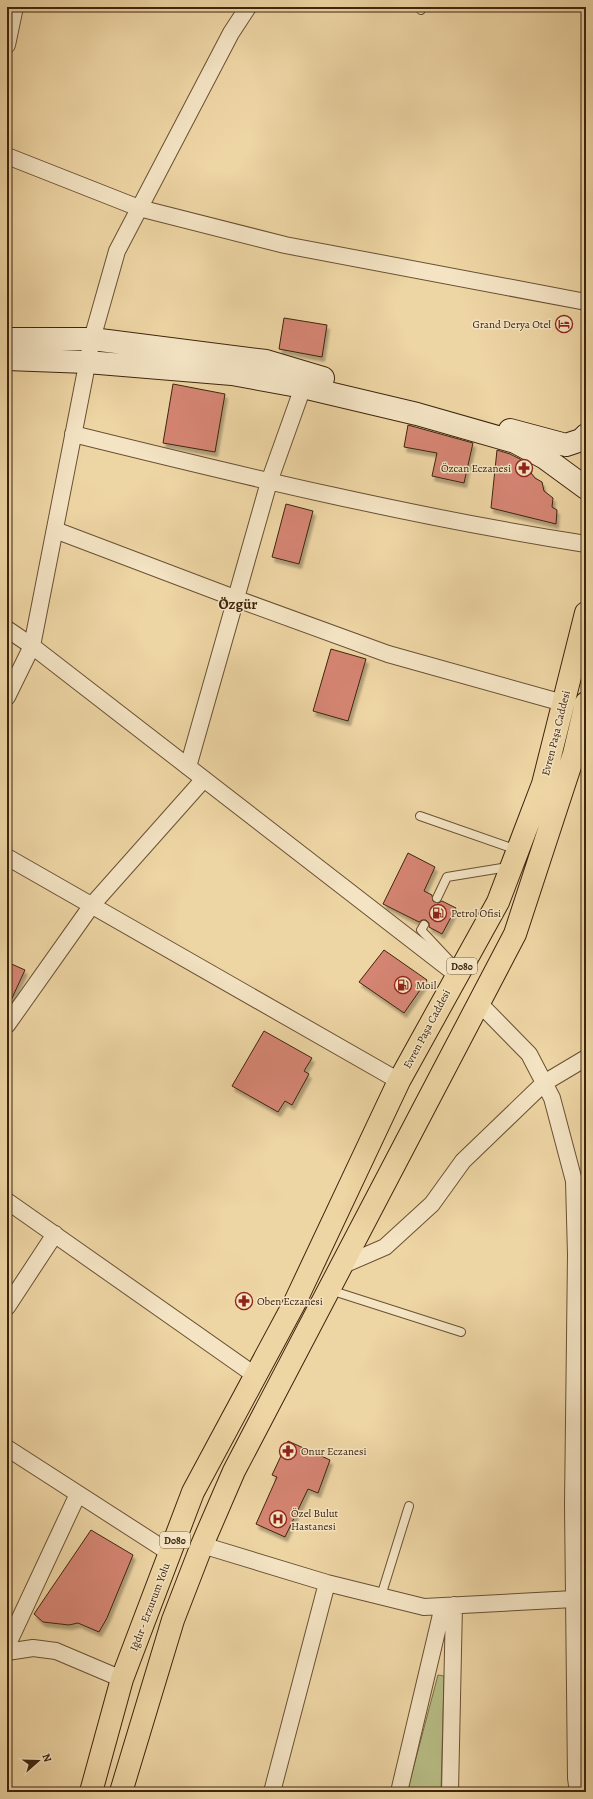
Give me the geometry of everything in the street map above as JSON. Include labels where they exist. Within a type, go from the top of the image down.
[{"type":"highway","name":"Evren Paşa Caddesi","points":[[295,1302],[399,1081],[498,902],[543,784],[586,614]]},
{"type":"highway","name":"Evren Paşa Caddesi","points":[[325,1297],[515,934],[574,754],[586,703]]},
{"type":"highway","name":"D080","points":[[121,1792],[160,1668],[173,1620],[202,1545],[234,1471],[325,1297]]},
{"type":"highway","name":"Iğdır - Erzurum Yolu","points":[[91,1792],[122,1679],[194,1492],[295,1302]]},
{"type":"street","points":[[7,45],[15,7]]},
{"type":"street","points":[[7,698],[32,646],[87,362],[117,251],[231,33],[248,7]]},
{"type":"street","points":[[7,156],[140,208],[285,245],[586,302]]},
{"type":"street","points":[[7,338],[92,339],[266,361],[445,414],[566,445],[581,440],[586,435]]},
{"type":"street","points":[[7,359],[87,362],[232,374],[303,387],[417,414],[515,442],[544,458],[586,488]]},
{"type":"street","points":[[188,767],[237,599],[269,482],[303,387]]},
{"type":"street","points":[[73,434],[269,482],[509,532],[586,544]]},
{"type":"street","points":[[55,530],[388,654],[563,703]]},
{"type":"street","points":[[7,629],[32,646],[458,973]]},
{"type":"street","points":[[9,1020],[92,905],[204,779]]},
{"type":"street","points":[[7,857],[399,1081]]},
{"type":"street","points":[[479,1004],[529,1054],[552,1098],[580,1181],[576,1256],[579,1503],[574,1599],[580,1782]]},
{"type":"street","points":[[341,1266],[385,1247],[391,1242],[432,1204],[462,1161],[544,1083],[586,1058]]},
{"type":"street","points":[[7,1201],[256,1376]]},
{"type":"street","points":[[7,1307],[55,1234]]},
{"type":"street","points":[[7,1448],[170,1553]]},
{"type":"street","points":[[7,1646],[78,1494]]},
{"type":"street","points":[[202,1545],[327,1583],[424,1607],[574,1599]]},
{"type":"street","points":[[272,1792],[327,1583]]},
{"type":"street","points":[[399,1792],[448,1605]]},
{"type":"street","points":[[448,1605],[450,1792]]},
{"type":"street","points":[[7,1652],[33,1648],[56,1651],[122,1679]]},
{"type":"lane","points":[[420,816],[514,859]]},
{"type":"lane","points":[[437,898],[447,878],[514,859]]},
{"type":"lane","points":[[424,925],[421,930],[458,973]]},
{"type":"lane","points":[[325,1297],[461,1332]]},
{"type":"lane","points":[[381,1596],[409,1506]]},
{"type":"green space","points":[[438,1675],[444,1676],[441,1792],[407,1792]]},
{"type":"building","points":[[284,318],[327,325],[322,357],[279,349]]},
{"type":"building","points":[[173,384],[225,394],[215,452],[163,443]]},
{"type":"building","points":[[408,425],[473,443],[464,483],[432,476],[437,453],[404,447]]},
{"type":"building","points":[[497,450],[520,459],[535,478],[542,482],[544,491],[553,498],[552,507],[557,510],[556,524],[491,508]]},
{"type":"building","points":[[286,504],[313,511],[299,564],[272,557]]},
{"type":"building","points":[[331,649],[366,659],[348,721],[313,711]]},
{"type":"building","points":[[408,853],[435,867],[424,891],[432,895],[433,901],[438,903],[442,901],[456,908],[442,934],[429,927],[429,923],[426,920],[419,922],[383,904]]},
{"type":"building","points":[[384,950],[427,980],[404,1013],[359,982]]},
{"type":"building","points":[[7,962],[25,970],[7,1009]]},
{"type":"building","points":[[264,1031],[312,1058],[304,1071],[309,1074],[292,1105],[285,1101],[278,1112],[232,1086]]},
{"type":"building","points":[[288,1441],[330,1460],[318,1493],[308,1489],[285,1537],[256,1524],[277,1477],[272,1475]]},
{"type":"building","points":[[91,1530],[133,1555],[107,1618],[99,1632],[78,1623],[69,1625],[43,1622],[34,1614]]},
{"type":"place","name":"Grand Derya Otel","points":[[564,324]]},
{"type":"place","name":"Özcan Eczanesi","points":[[524,468]]},
{"type":"place","name":"Petrol Ofisi","points":[[438,913]]},
{"type":"place","name":"Moil","points":[[403,985]]},
{"type":"place","name":"Oben Eczanesi","points":[[244,1301]]},
{"type":"place","name":"Onur Eczanesi","points":[[288,1451]]},
{"type":"place","name":"Özel Bulut Hastanesi","points":[[278,1519]]},
{"type":"district","name":"Özgür","points":[[238,604]]}]
